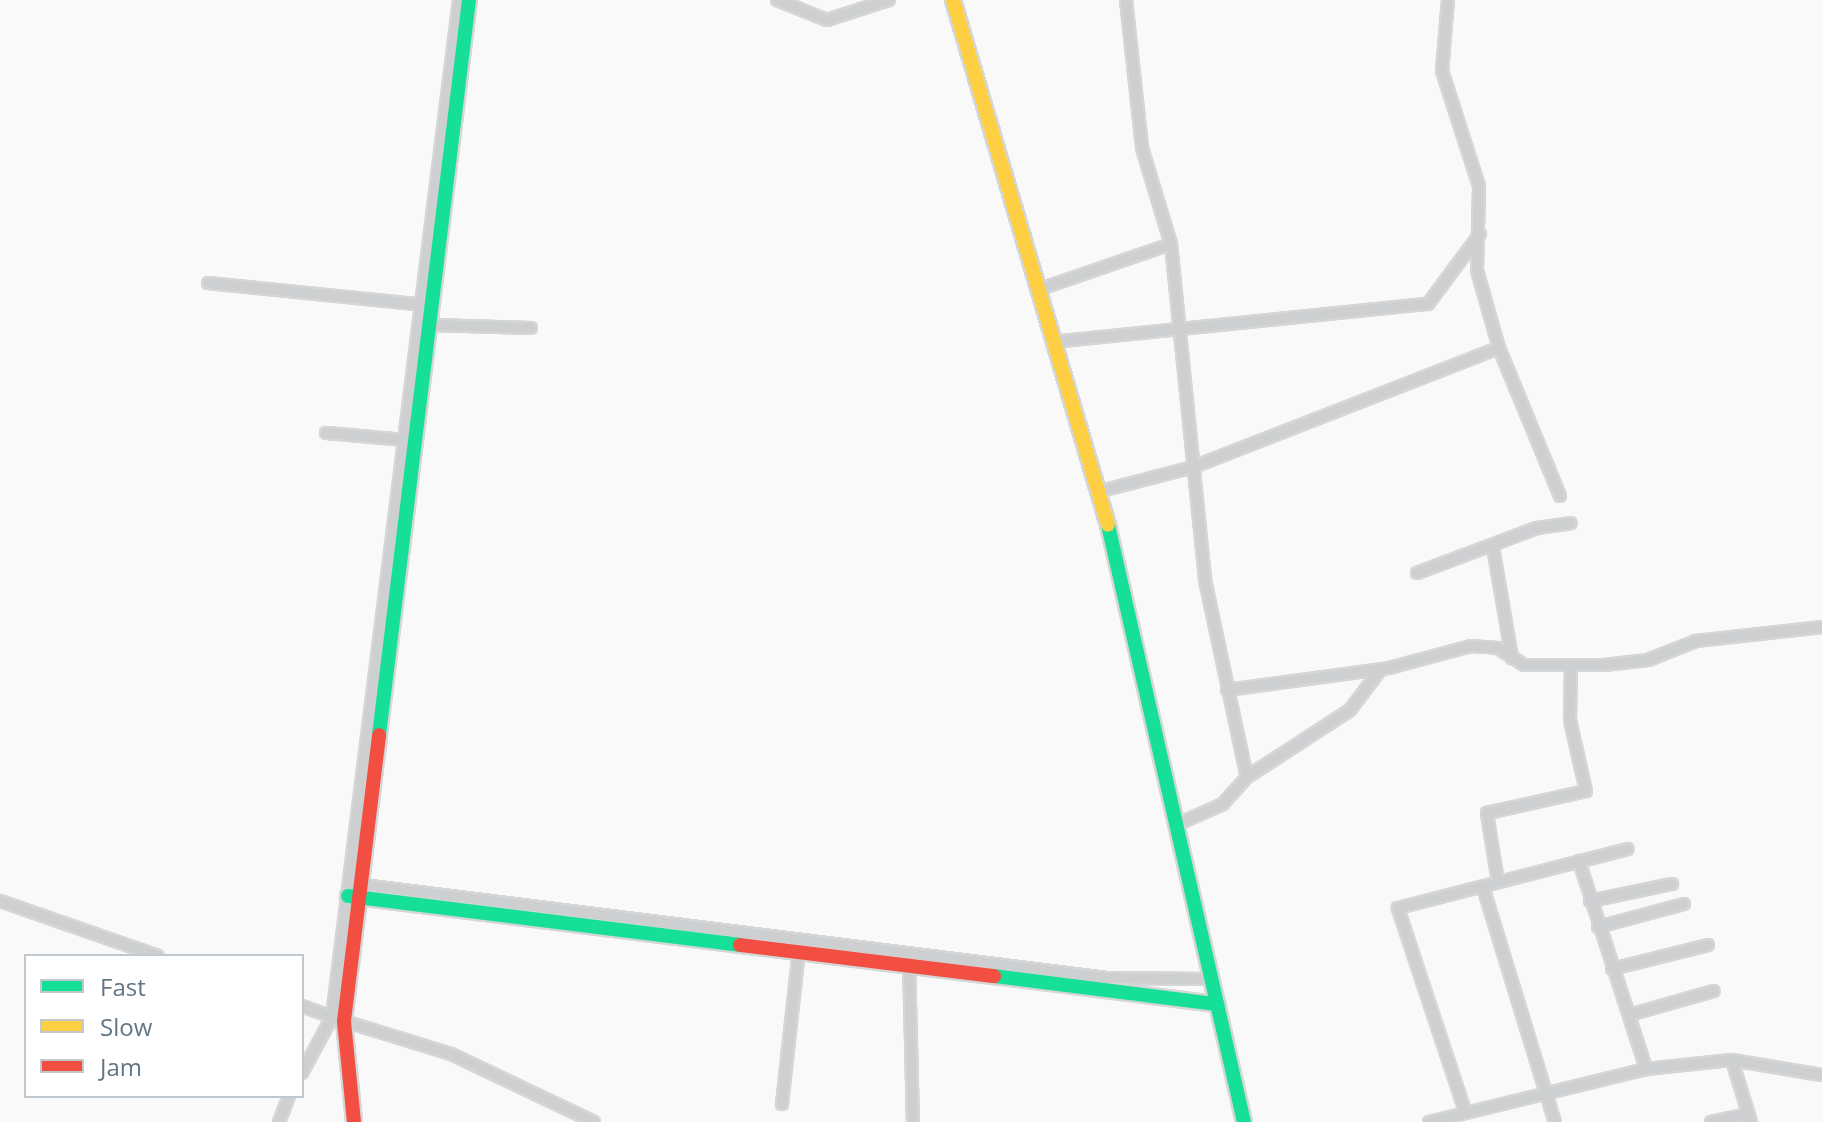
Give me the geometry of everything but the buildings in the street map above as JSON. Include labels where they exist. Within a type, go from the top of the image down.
[{"type":"street","points":[[354,1122],[338,1019],[459,0]]},
{"type":"street","points":[[354,890],[431,325],[469,0]]},
{"type":"street","points":[[777,0],[827,20],[889,0]]},
{"type":"street","points":[[953,0],[1046,287],[1101,491],[1244,1122]]},
{"type":"street","points":[[1126,0],[1142,148],[1171,244],[1193,467],[1227,690],[1247,777]]},
{"type":"street","points":[[1448,0],[1442,71],[1479,186],[1481,232],[1477,270],[1499,348],[1560,496]]},
{"type":"street","points":[[1062,341],[1180,327],[1226,329],[1428,304],[1481,232]]},
{"type":"street","points":[[1046,287],[1171,244]]},
{"type":"street","points":[[208,283],[423,305]]},
{"type":"street","points":[[431,325],[531,328]]},
{"type":"street","points":[[1101,491],[1193,467],[1499,348]]},
{"type":"street","points":[[326,433],[406,440]]},
{"type":"street","points":[[1417,573],[1537,528],[1571,523]]},
{"type":"street","points":[[1493,547],[1512,658]]},
{"type":"street","points":[[1227,690],[1381,669],[1471,646],[1498,648],[1512,658],[1571,665],[1648,660],[1696,641],[1822,627]]},
{"type":"street","points":[[1498,882],[1487,813],[1586,791],[1570,720],[1571,665]]},
{"type":"street","points":[[1178,824],[1223,804],[1247,777],[1350,710],[1381,669]]},
{"type":"street","points":[[1465,1111],[1396,911],[1628,849]]},
{"type":"street","points":[[1579,861],[1646,1069]]},
{"type":"street","points":[[1590,901],[1672,884]]},
{"type":"street","points":[[1483,887],[1555,1122]]},
{"type":"street","points":[[354,890],[799,951],[1108,978],[1212,979]]},
{"type":"street","points":[[354,890],[1217,1004]]},
{"type":"street","points":[[0,901],[152,954]]},
{"type":"street","points":[[1598,927],[1684,904]]},
{"type":"street","points":[[1612,969],[1708,945]]},
{"type":"street","points":[[782,1104],[799,951]]},
{"type":"street","points":[[909,961],[913,1122]]},
{"type":"street","points":[[1629,1015],[1714,991]]},
{"type":"street","points":[[304,1007],[451,1054],[594,1122]]},
{"type":"street","points":[[304,1070],[338,1019]]},
{"type":"street","points":[[1711,1122],[1750,1118],[1732,1060]]},
{"type":"street","points":[[1429,1122],[1646,1069],[1732,1060],[1817,1076]]},
{"type":"street","points":[[279,1122],[288,1098]]},
{"type":"traffic: fast","points":[[379,735],[469,0]]},
{"type":"traffic: fast","points":[[1108,525],[1244,1122]]},
{"type":"traffic: fast","points":[[348,896],[740,945]]},
{"type":"traffic: fast","points":[[994,976],[1217,1004]]},
{"type":"traffic: slow","points":[[953,0],[1108,525]]},
{"type":"traffic: jam","points":[[354,1122],[344,1021],[379,735]]},
{"type":"traffic: jam","points":[[740,945],[994,976]]}]
